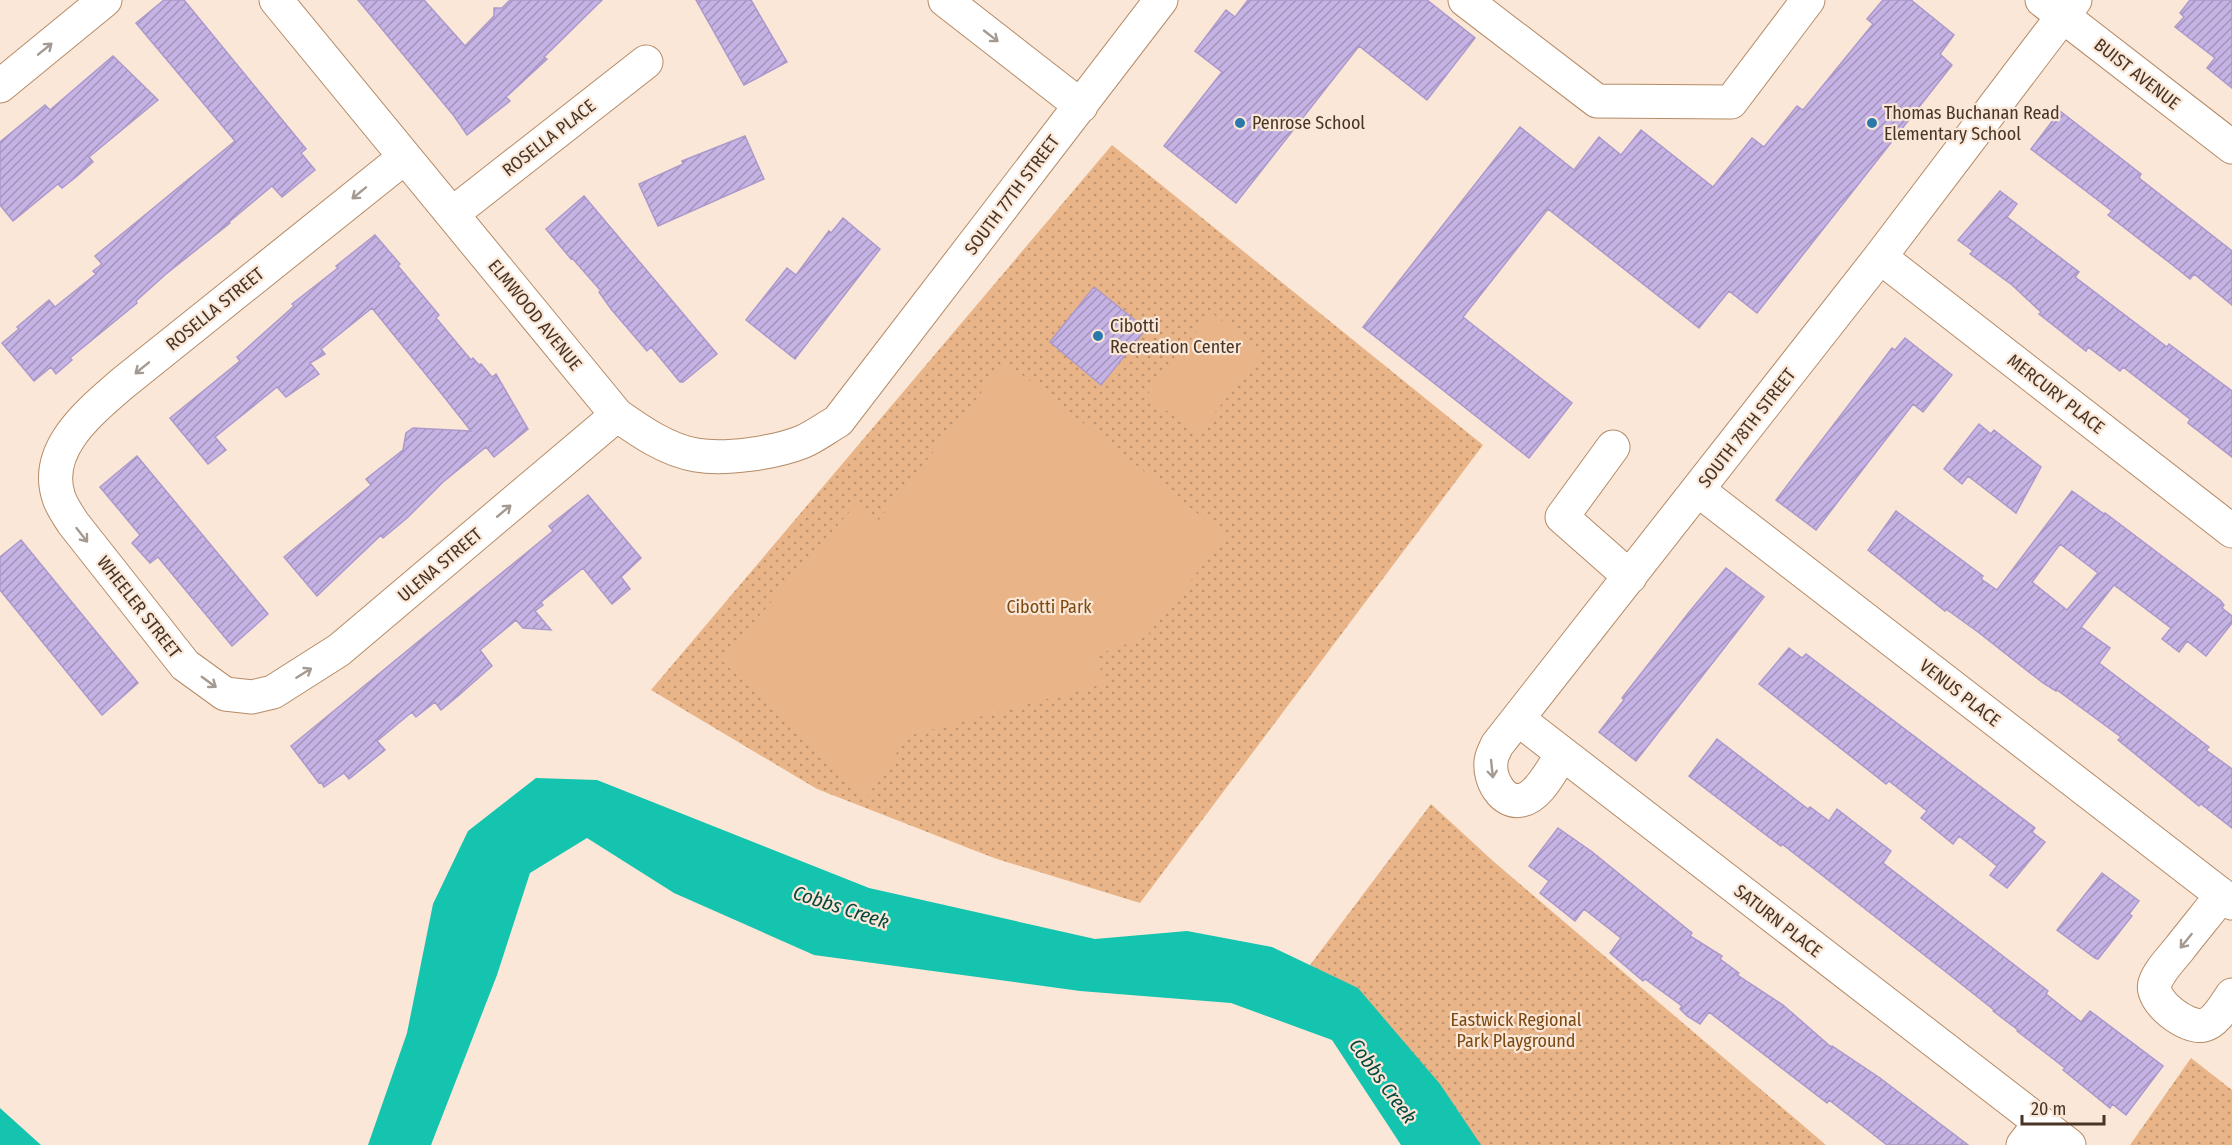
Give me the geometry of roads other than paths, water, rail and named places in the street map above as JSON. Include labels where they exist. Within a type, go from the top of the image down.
[{"type":"street","points":[[0,86],[105,0]]},
{"type":"street","name":"ELMWOOD AVENUE","points":[[276,0],[617,416],[646,435],[696,455],[747,454],[802,442],[838,421],[863,390]]},
{"type":"street","points":[[945,0],[1081,106]]},
{"type":"street","name":"SOUTH 77TH STREET","points":[[863,390],[1161,0]]},
{"type":"street","points":[[1465,0],[1597,101],[1731,102],[1808,0]]},
{"type":"street","name":"BUIST AVENUE","points":[[2060,5],[2232,147]]},
{"type":"street","name":"SOUTH 78TH STREET","points":[[1562,755],[1534,794],[1522,800],[1510,799],[1501,792],[1491,773],[1491,760],[1497,745],[1880,257],[2060,5]]},
{"type":"street","name":"ROSELLA PLACE","points":[[452,214],[646,62]]},
{"type":"street","name":"ROSELLA STREET","points":[[56,483],[58,463],[68,438],[85,415],[405,157]]},
{"type":"street","name":"MERCURY PLACE","points":[[1880,257],[2232,531]]},
{"type":"street","name":"ULENA STREET","points":[[252,697],[273,692],[339,650],[617,416]]},
{"type":"street","points":[[1613,447],[1562,517],[1630,577]]},
{"type":"street","name":"WHEELER STREET","points":[[56,483],[59,499],[73,523],[185,665],[225,694],[252,697]]},
{"type":"street","name":"VENUS PLACE","points":[[1698,490],[2227,899],[2166,965],[2155,982],[2154,991],[2159,1001],[2168,1009],[2186,1024],[2196,1027],[2207,1025],[2232,995]]},
{"type":"street","name":"SATURN PLACE","points":[[1518,719],[2032,1134],[2068,1145]]},
{"type":"water","name":"Cobbs Creek","points":[[536,778],[597,780],[869,888],[1095,939],[1187,931],[1272,947],[1358,988],[1440,1084],[1481,1145],[1401,1145],[1332,1040],[1231,1003],[1080,991],[814,955],[674,893],[587,838],[530,873],[497,975],[431,1145],[368,1145],[407,1033],[433,904],[468,831]]},
{"type":"water","points":[[0,1108],[41,1145],[0,1145]]},
{"type":"place","name":"Penrose School","points":[[1240,123]]},
{"type":"place","name":"Thomas Buchanan Read Elementary School","points":[[1872,123]]},
{"type":"place","name":"Cibotti Recreation Center","points":[[1098,336]]},
{"type":"park label","name":"Cibotti Park","points":[[1049,607]]},
{"type":"park label","name":"Eastwick Regional Park Playground","points":[[1516,1030]]}]
